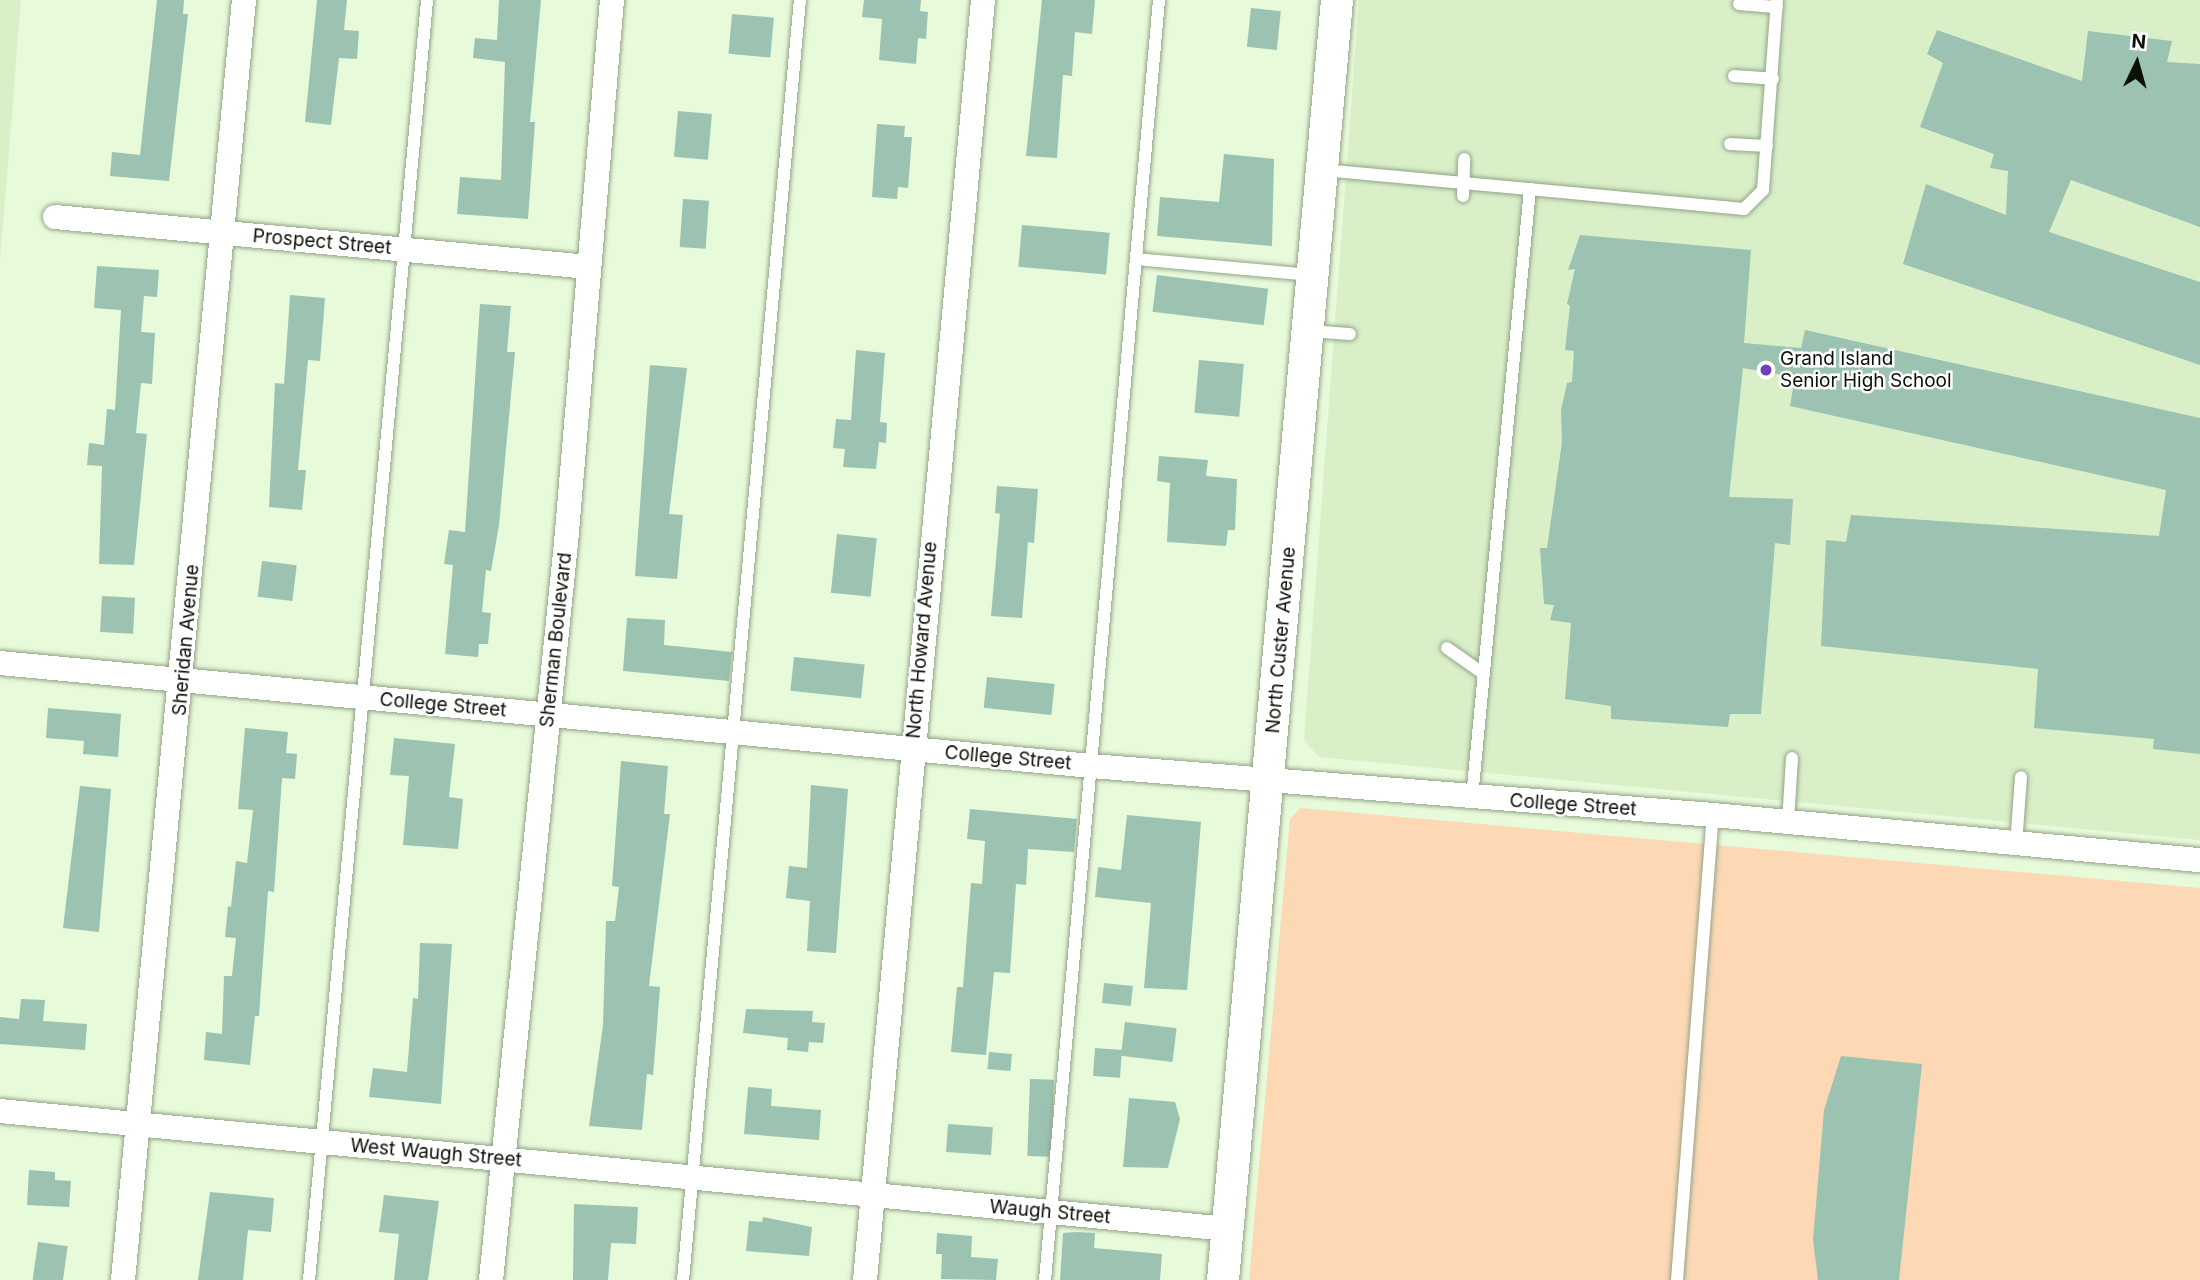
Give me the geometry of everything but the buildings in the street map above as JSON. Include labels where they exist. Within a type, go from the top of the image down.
[{"type":"street","name":"Sheridan Avenue","points":[[123,1280],[183,680],[244,0]]},
{"type":"street","name":"Sherman Boulevard","points":[[491,1280],[549,715],[612,0]]},
{"type":"street","name":"North Howard Avenue","points":[[865,1280],[911,750],[983,0]]},
{"type":"street","name":"North Custer Avenue","points":[[1223,1280],[1337,0]]},
{"type":"street","name":"Prospect Street","points":[[55,217],[589,267]]},
{"type":"street","name":"College Street","points":[[0,663],[911,750],[1472,798],[1713,815],[2200,860]]},
{"type":"street","name":"West Waugh Street","points":[[0,1111],[872,1195]]},
{"type":"street","name":"Waugh Street","points":[[872,1195],[1228,1229]]},
{"type":"lane","points":[[309,1280],[427,0]]},
{"type":"lane","points":[[683,1280],[800,0]]},
{"type":"lane","points":[[1045,1280],[1159,0]]},
{"type":"lane","points":[[1322,169],[1463,190],[1530,189],[1744,209],[1763,190],[1777,4],[1739,4]]},
{"type":"lane","points":[[1734,76],[1773,79]]},
{"type":"lane","points":[[1730,144],[1767,146]]},
{"type":"lane","points":[[1463,190],[1464,159]]},
{"type":"lane","points":[[1472,798],[1530,189]]},
{"type":"lane","points":[[1136,259],[1313,275]]},
{"type":"lane","points":[[1308,331],[1350,334]]},
{"type":"lane","points":[[1447,648],[1484,674]]},
{"type":"lane","points":[[1788,822],[1792,758]]},
{"type":"lane","points":[[2016,845],[2021,777]]},
{"type":"lane","points":[[1677,1280],[1713,815]]},
{"type":"shaded area","points":[[0,0],[21,0],[0,263]]},
{"type":"shaded area","name":"Grand Island Senior High School","points":[[1359,0],[2200,0],[2200,840],[1319,757],[1304,740]]},
{"type":"shaded area","points":[[1300,808],[2200,888],[2200,1280],[1249,1280],[1290,819]]},
{"type":"place","name":"Grand Island Senior High School","points":[[1766,370]]}]
